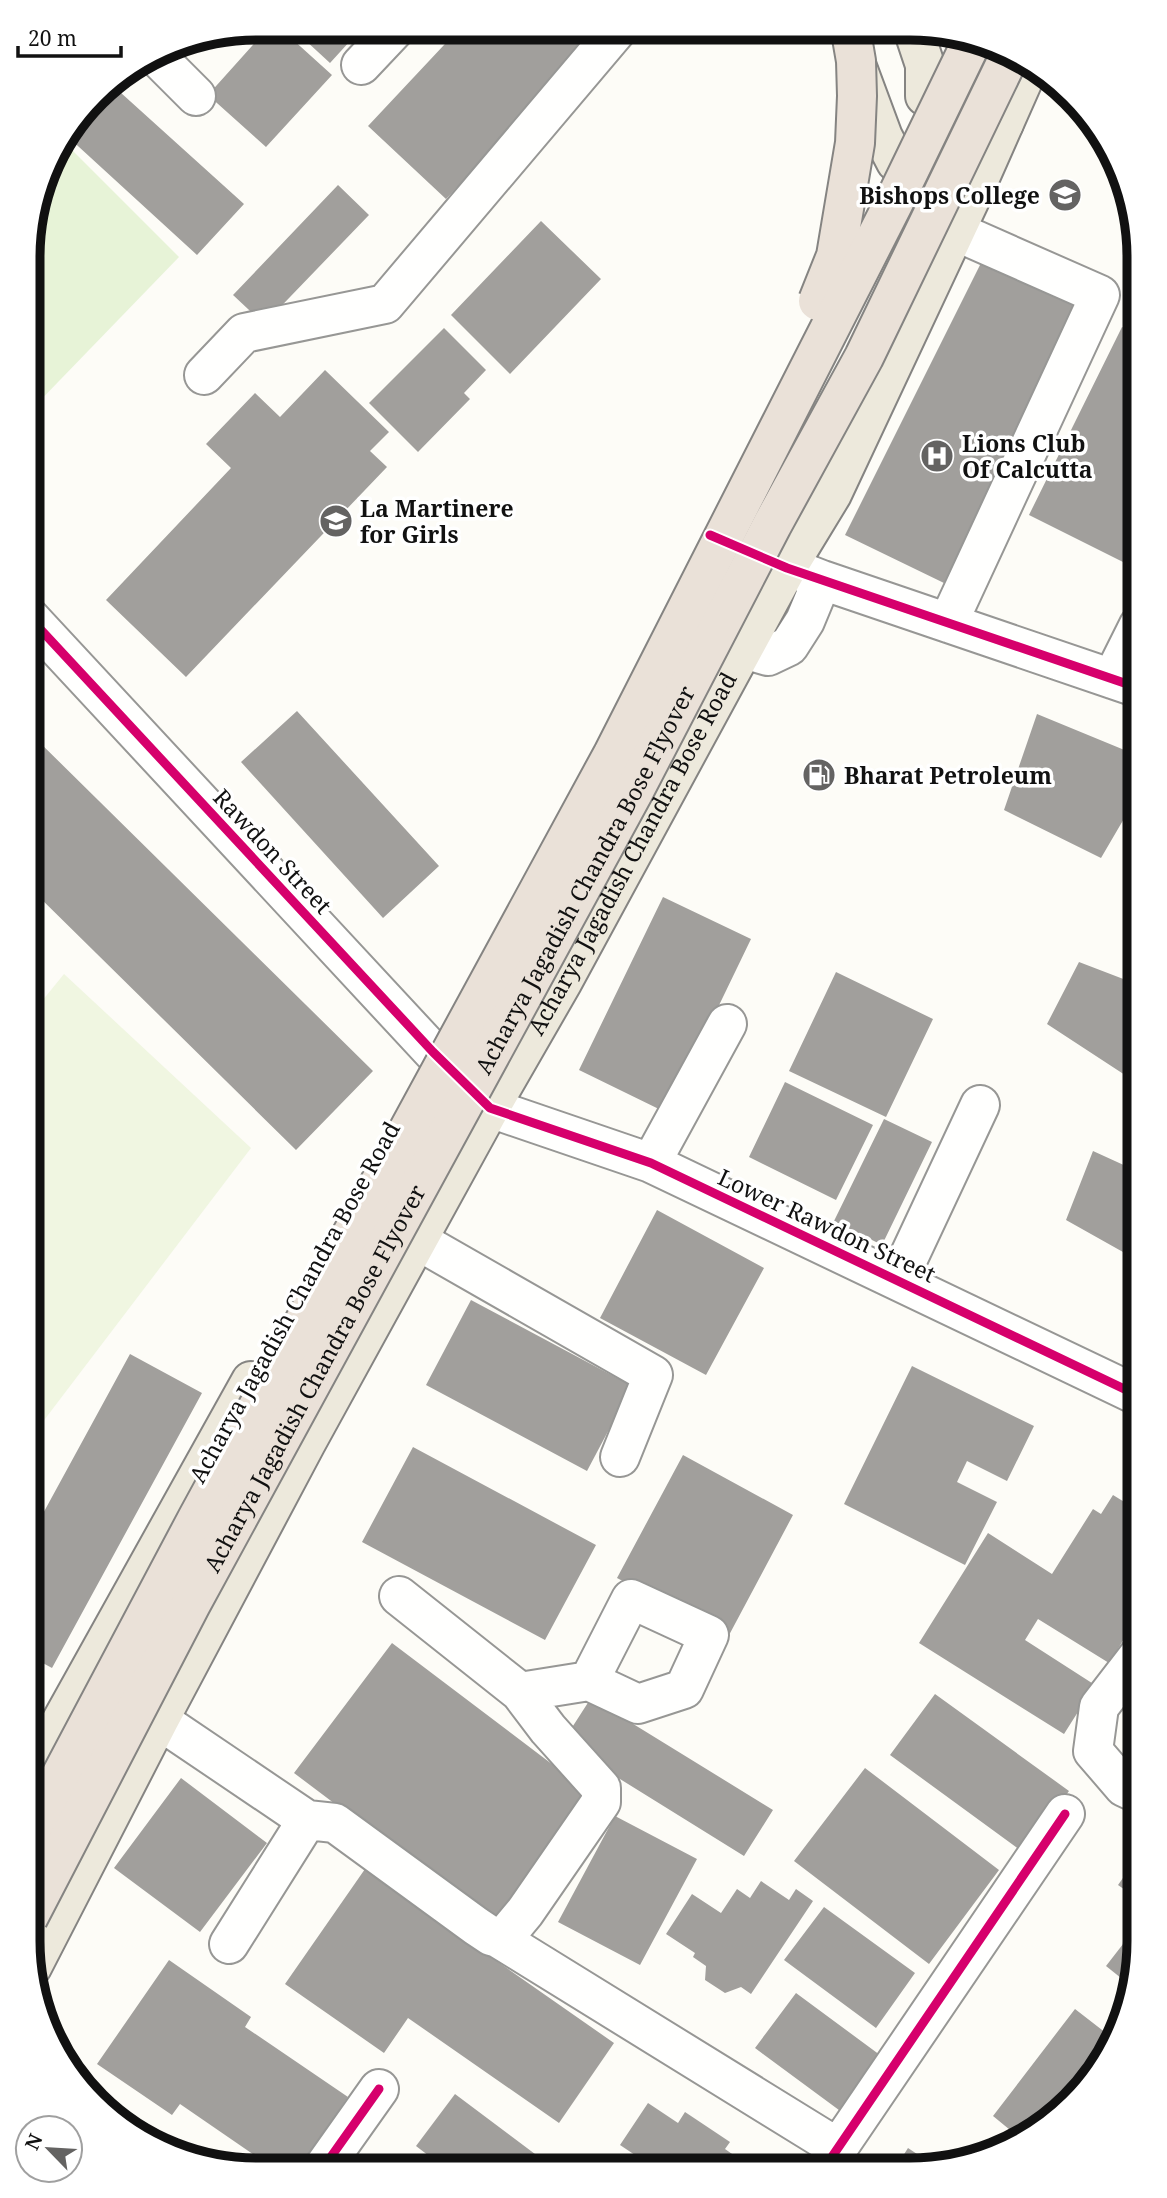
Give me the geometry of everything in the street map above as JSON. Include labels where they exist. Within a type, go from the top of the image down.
[{"type":"highway","points":[[680,621],[701,564],[804,335],[836,256],[855,143],[857,96],[852,40]]},
{"type":"highway","name":"Acharya Jagadish Chandra Bose Flyover","points":[[40,1815],[197,1520],[606,767],[893,204],[968,49]]},
{"type":"highway","name":"Acharya Jagadish Chandra Bose Flyover","points":[[40,1895],[209,1571],[634,791],[772,525],[864,357],[1006,63]]},
{"type":"main road","points":[[846,40],[883,138],[896,162],[974,191]]},
{"type":"main road","points":[[917,41],[925,65],[925,96],[1004,123]]},
{"type":"main road","name":"Acharya Jagadish Chandra Bose Road","points":[[40,1760],[570,804],[808,345],[950,44]]},
{"type":"main road","name":"Acharya Jagadish Chandra Bose Road","points":[[41,1950],[306,1443],[490,1108],[564,981],[744,649],[805,574],[832,494],[1026,74]]},
{"type":"street","points":[[204,375],[244,332],[385,304],[608,40]]},
{"type":"street","points":[[361,65],[385,41]]},
{"type":"street","points":[[162,62],[197,96]]},
{"type":"street","points":[[948,623],[1100,295],[955,231]]},
{"type":"street","points":[[710,535],[805,574],[1125,684]]},
{"type":"street","name":"Rawdon Street","points":[[40,636],[433,1052],[490,1108]]},
{"type":"street","points":[[652,1163],[727,1024]]},
{"type":"street","points":[[898,1279],[980,1105]]},
{"type":"street","name":"Lower Rawdon Street","points":[[490,1108],[652,1163],[1126,1390]]},
{"type":"street","points":[[417,1240],[653,1375],[620,1457]]},
{"type":"street","points":[[399,1596],[520,1692],[548,1730],[601,1788],[601,1802],[525,1912],[505,1936],[498,1938]]},
{"type":"street","points":[[1126,1672],[1099,1707],[1093,1751],[1126,1788]]},
{"type":"street","points":[[520,1692],[589,1681]]},
{"type":"street","points":[[159,1720],[307,1820],[335,1824],[476,1926],[829,2158]]},
{"type":"street","points":[[832,2158],[1065,1814]]},
{"type":"street","points":[[229,1944],[307,1820]]},
{"type":"street","points":[[330,2158],[379,2089]]},
{"type":"green space","points":[[70,148],[179,257],[40,401],[42,229],[52,188]]},
{"type":"green space","points":[[64,974],[251,1148],[40,1426],[40,1003]]},
{"type":"building","points":[[256,41],[294,41],[332,75],[266,147],[208,95]]},
{"type":"building","points":[[306,41],[350,41],[330,63]]},
{"type":"building","points":[[448,41],[593,42],[446,199],[368,126]]},
{"type":"building","points":[[118,91],[244,204],[197,255],[74,142],[94,114]]},
{"type":"building","points":[[338,185],[369,215],[264,324],[233,295]]},
{"type":"building","points":[[541,221],[601,279],[510,374],[451,315]]},
{"type":"building","points":[[984,257],[1082,306],[944,583],[845,535]]},
{"type":"building","points":[[1122,327],[1127,329],[1127,564],[1029,515]]},
{"type":"building","points":[[444,328],[486,370],[464,393],[470,399],[418,452],[369,403]]},
{"type":"building","points":[[325,370],[389,432],[370,451],[387,467],[186,677],[106,600],[231,468],[206,444],[255,393],[280,417]]},
{"type":"building","points":[[297,711],[439,866],[383,918],[241,762]]},
{"type":"building","points":[[1037,714],[1127,751],[1127,814],[1101,858],[1004,810]]},
{"type":"building","points":[[40,743],[373,1071],[296,1150],[40,898]]},
{"type":"building","points":[[663,897],[751,939],[667,1113],[579,1070]]},
{"type":"building","points":[[1079,962],[1127,980],[1125,1075],[1047,1024]]},
{"type":"building","points":[[836,972],[933,1019],[886,1117],[789,1071]]},
{"type":"building","points":[[785,1082],[873,1125],[836,1200],[749,1157]]},
{"type":"building","points":[[884,1119],[932,1142],[882,1245],[834,1221]]},
{"type":"building","points":[[1093,1151],[1126,1166],[1126,1254],[1066,1220]]},
{"type":"building","points":[[657,1210],[764,1268],[706,1375],[600,1318]]},
{"type":"building","points":[[471,1300],[632,1386],[587,1471],[426,1385]]},
{"type":"building","points":[[130,1354],[202,1393],[52,1668],[40,1662],[40,1519]]},
{"type":"building","points":[[912,1366],[1034,1426],[1007,1481],[967,1461],[957,1482],[997,1502],[965,1565],[844,1504]]},
{"type":"building","points":[[413,1447],[596,1545],[545,1640],[362,1542]]},
{"type":"building","points":[[683,1455],[793,1515],[728,1637],[617,1578]]},
{"type":"building","points":[[1113,1495],[1126,1503],[1126,1635],[1109,1663],[1038,1619],[1025,1640],[1095,1685],[1064,1734],[919,1643],[988,1533],[1052,1574],[1093,1509],[1101,1514]]},
{"type":"building","points":[[392,1643],[598,1799],[501,1929],[294,1773]]},
{"type":"building","points":[[935,1694],[1069,1791],[1024,1853],[890,1755]]},
{"type":"building","points":[[591,1698],[773,1810],[744,1856],[562,1743]]},
{"type":"building","points":[[865,1768],[999,1870],[929,1964],[794,1861]]},
{"type":"building","points":[[181,1778],[267,1843],[200,1932],[114,1868]]},
{"type":"building","points":[[615,1816],[697,1859],[640,1965],[558,1922]]},
{"type":"building","points":[[365,1869],[614,2043],[559,2123],[408,2018],[384,2053],[285,1984]]},
{"type":"building","points":[[1126,1874],[1126,1891],[1118,1885]]},
{"type":"building","points":[[761,1881],[789,1900],[796,1889],[813,1901],[751,1994],[741,1987],[725,1993],[705,1980],[706,1966],[693,1957],[695,1953],[666,1934],[692,1894],[721,1913],[737,1889],[750,1898]]},
{"type":"building","points":[[824,1907],[915,1973],[876,2028],[784,1960]]},
{"type":"building","points":[[1126,1940],[1123,1980],[1106,1966]]},
{"type":"building","points":[[169,1960],[251,2017],[245,2027],[348,2097],[306,2158],[258,2158],[180,2104],[172,2115],[97,2064]]},
{"type":"building","points":[[796,1993],[884,2058],[843,2113],[755,2048]]},
{"type":"building","points":[[1075,2009],[1106,2033],[1082,2073],[1042,2113],[1012,2132],[993,2116]]},
{"type":"building","points":[[455,2094],[540,2158],[432,2158],[416,2146]]},
{"type":"building","points":[[648,2103],[678,2123],[685,2112],[730,2142],[725,2149],[738,2158],[640,2158],[620,2145]]},
{"type":"building","points":[[908,2148],[922,2157],[909,2158],[902,2158]]},
{"type":"cycle path","points":[[710,535],[787,568],[1127,684]]},
{"type":"cycle path","points":[[40,629],[433,1052],[490,1108],[651,1163],[1126,1390]]},
{"type":"cycle path","points":[[831,2158],[1065,1814]]},
{"type":"cycle path","points":[[330,2158],[379,2089]]},
{"type":"place","name":"Bishops College","points":[[1065,195]]},
{"type":"place","name":"Lions Club Of Calcutta","points":[[937,456]]},
{"type":"place","name":"La Martinere for Girls","points":[[336,521]]},
{"type":"place","name":"Bharat Petroleum","points":[[819,775]]}]
